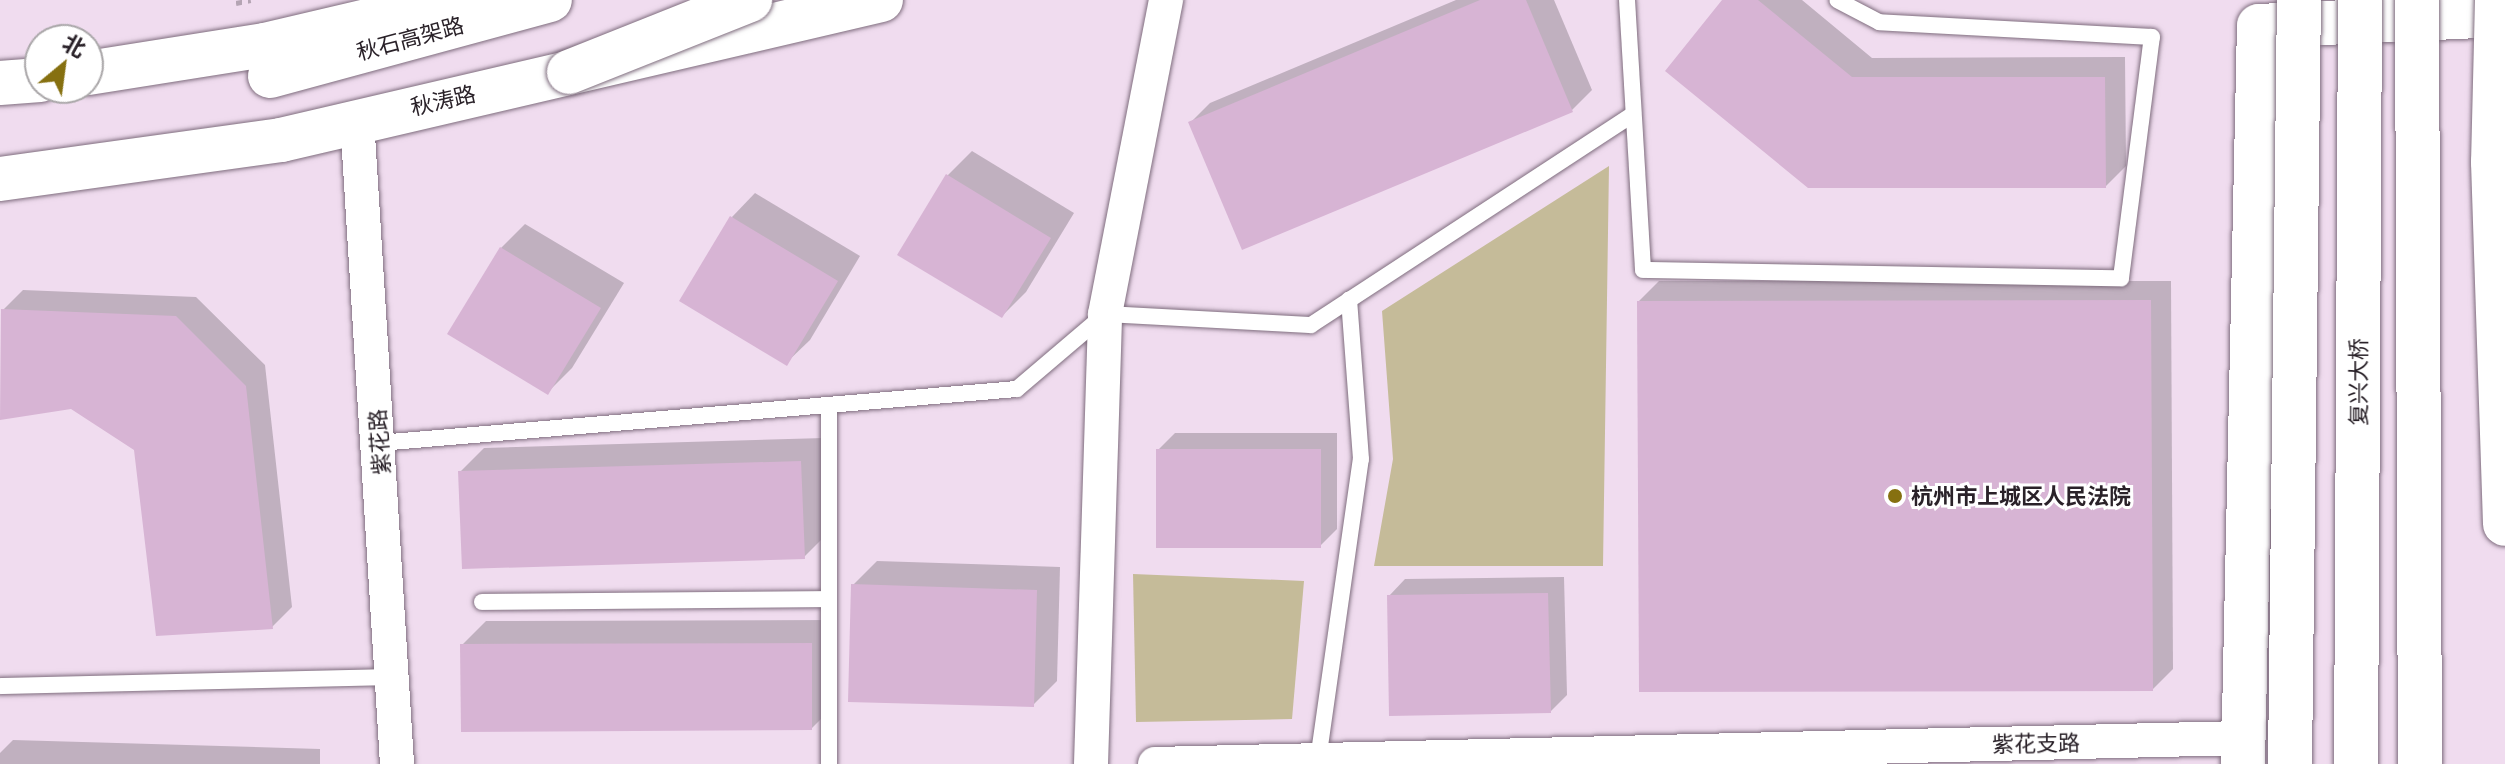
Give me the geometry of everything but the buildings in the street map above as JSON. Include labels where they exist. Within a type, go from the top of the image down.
[{"type":"main road","points":[[104,73],[265,45],[457,0]]},
{"type":"main road","name":"秋石高架路","points":[[104,76],[270,76],[550,0]]},
{"type":"main road","points":[[569,72],[750,0]]},
{"type":"main road","name":"秋涛路","points":[[0,179],[281,140],[357,119],[881,0]]},
{"type":"main road","points":[[2290,764],[2299,0]]},
{"type":"main road","name":"复兴大桥","points":[[2356,764],[2360,0]]},
{"type":"main road","points":[[2417,0],[2420,764]]},
{"type":"main road","points":[[2497,0],[2493,162],[2505,524]]},
{"type":"main road","points":[[2244,751],[2259,26],[2505,15]]},
{"type":"main road","points":[[0,83],[24,81]]},
{"type":"street","points":[[1091,764],[1105,314],[1166,0]]},
{"type":"street","name":"紫花路","points":[[357,119],[395,677],[397,764]]},
{"type":"street","name":"紫花支路","points":[[1155,764],[2244,751]]},
{"type":"lane","points":[[1627,0],[1643,270],[2121,278],[2152,37],[1879,22],[1837,0]]},
{"type":"lane","points":[[379,443],[1017,389],[1105,314],[1311,325],[1632,115]]},
{"type":"lane","points":[[1318,760],[1361,459],[1349,299]]},
{"type":"lane","points":[[829,405],[829,764]]},
{"type":"lane","points":[[482,602],[829,599]]},
{"type":"lane","points":[[0,686],[395,677]]},
{"type":"shaded area","points":[[1609,166],[1603,566],[1374,566],[1393,459],[1382,311]]},
{"type":"shaded area","points":[[1133,574],[1304,581],[1292,719],[1136,722]]},
{"type":"place","name":"杭州市上城区人民法院","points":[[1895,496]]}]
